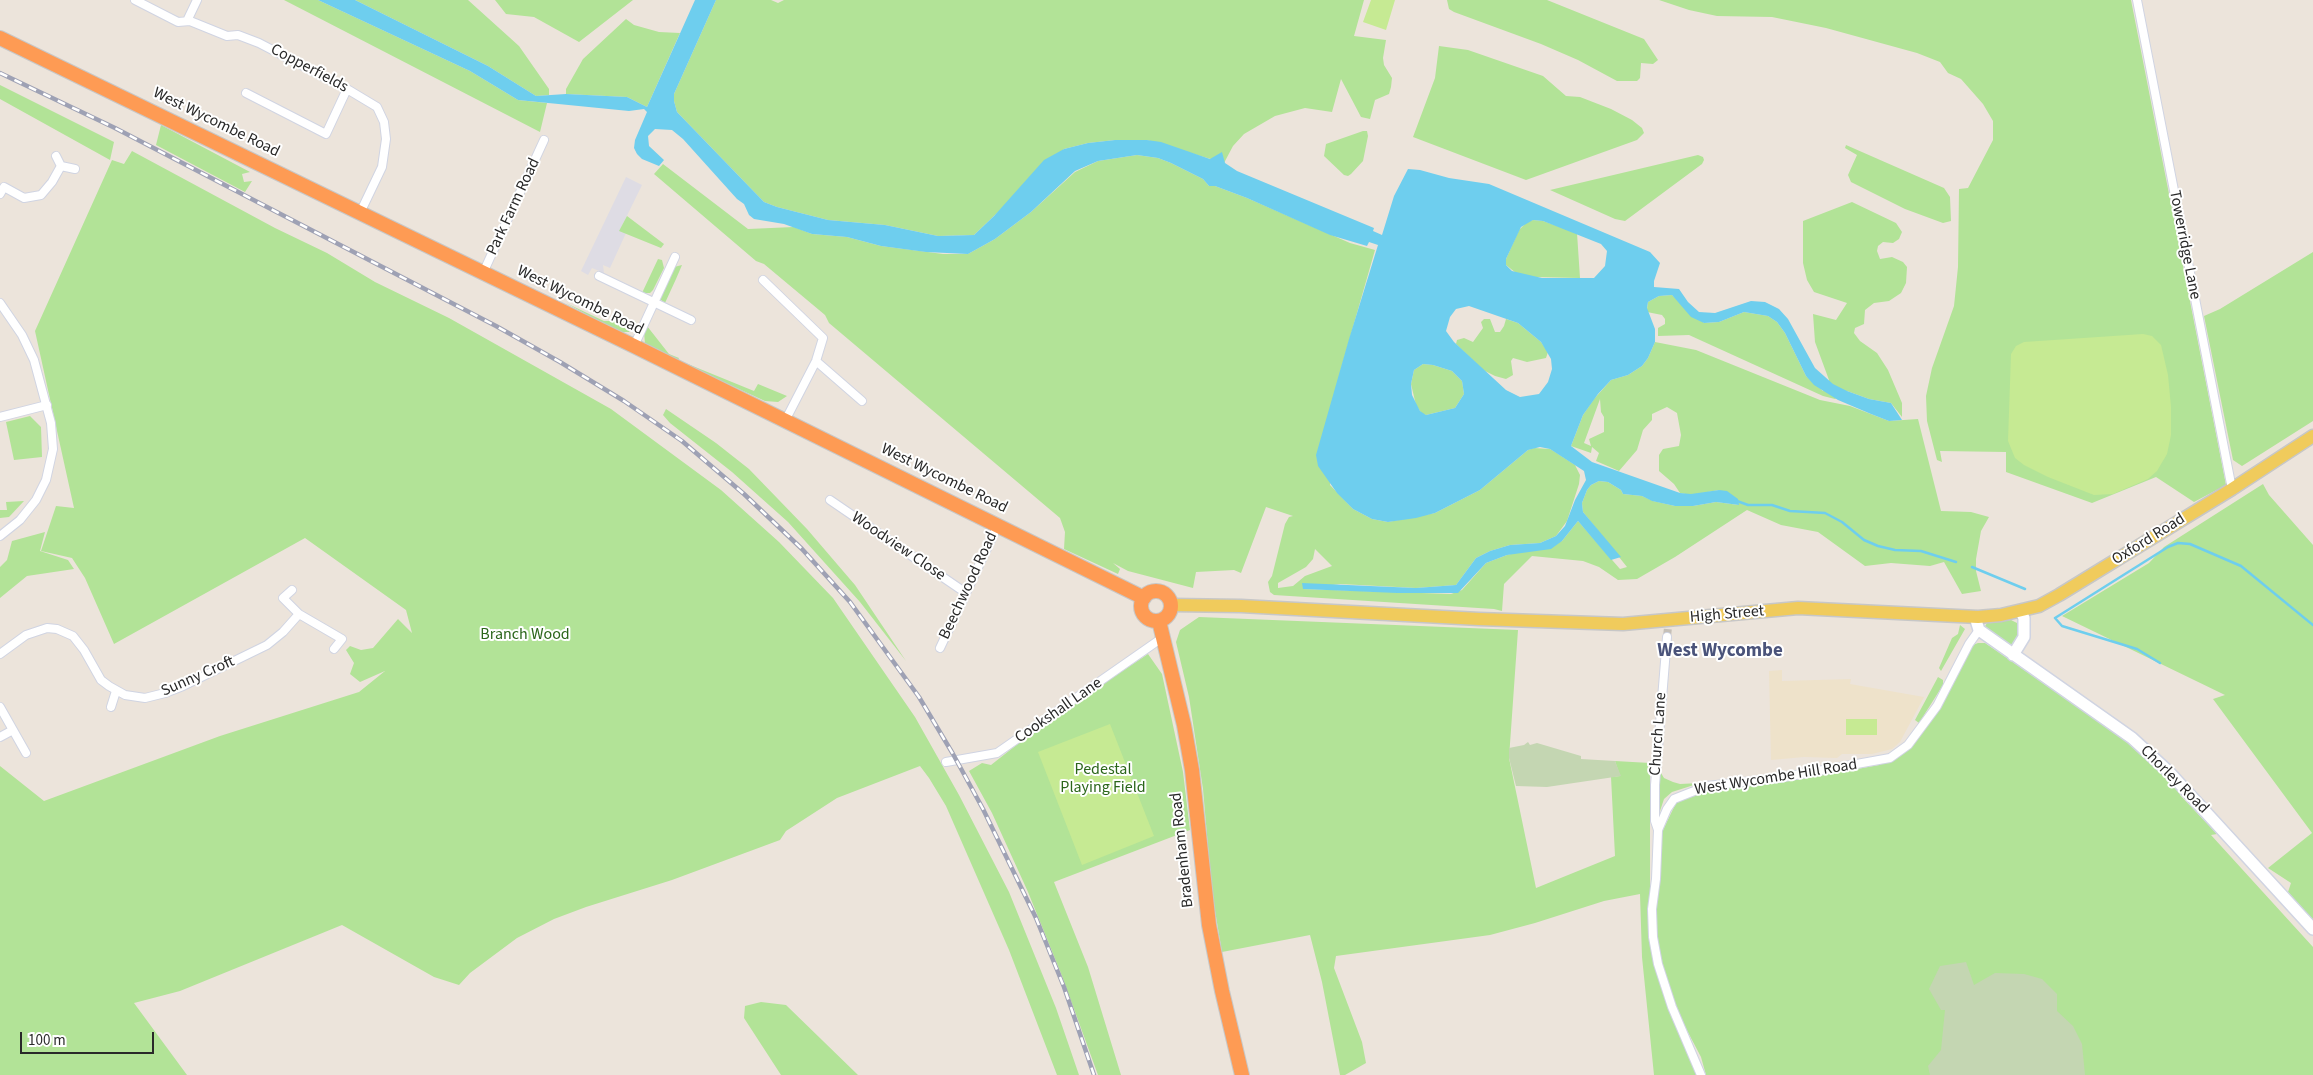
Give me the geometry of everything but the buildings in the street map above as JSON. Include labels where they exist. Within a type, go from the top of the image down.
[{"type":"highway","name":"West Wycombe Road","points":[[0,38],[634,346],[1144,598]]},
{"type":"highway","points":[[1152,591],[1158,591],[1169,597],[1172,605],[1168,616],[1159,621],[1150,620],[1145,617],[1141,606],[1144,598],[1152,591]]},
{"type":"highway","name":"Bradenham Road","points":[[1159,621],[1184,725],[1192,770],[1211,935],[1242,1075]]},
{"type":"main road","name":"Oxford Road","points":[[1975,617],[2021,612],[2039,606],[2232,489],[2313,436]]},
{"type":"main road","name":"High Street","points":[[1172,605],[1241,606],[1480,619],[1623,624],[1668,624],[1798,608],[1975,617]]},
{"type":"street","name":"Copperfields","points":[[135,0],[178,22],[187,21],[227,36],[238,35],[259,43],[347,88],[377,108],[384,122],[386,139],[382,167],[360,214]]},
{"type":"street","points":[[187,21],[197,0]]},
{"type":"street","name":"Towerridge Lane","points":[[2136,0],[2232,489]]},
{"type":"street","points":[[246,93],[326,134],[347,88]]},
{"type":"street","name":"Park Farm Road","points":[[483,274],[544,140]]},
{"type":"street","points":[[56,156],[61,166]]},
{"type":"street","points":[[61,166],[75,168]]},
{"type":"street","points":[[1,189],[24,198],[34,198],[47,189],[61,166]]},
{"type":"street","points":[[634,346],[675,257]]},
{"type":"street","points":[[599,276],[691,320]]},
{"type":"street","points":[[763,280],[823,338],[816,361],[785,421]]},
{"type":"street","points":[[0,534],[29,510],[46,480],[53,448],[52,429],[47,405],[34,360],[22,335],[2,308]]},
{"type":"street","points":[[816,361],[862,401]]},
{"type":"street","points":[[0,417],[47,405]]},
{"type":"street","name":"Woodview Close","points":[[830,500],[966,593]]},
{"type":"street","name":"Beechwood Road","points":[[940,648],[998,525]]},
{"type":"street","points":[[292,590],[283,598],[299,614],[342,639],[334,648]]},
{"type":"street","points":[[2013,655],[2024,637],[2024,618],[2021,612]]},
{"type":"street","name":"Sunny Croft","points":[[0,654],[26,634],[37,630],[47,628],[65,632],[79,642],[101,680],[116,691],[135,698],[145,698],[183,686],[268,645],[299,614]]},
{"type":"street","points":[[1975,617],[1979,630]]},
{"type":"street","name":"Chorley Road","points":[[1979,630],[2132,738],[2168,772],[2313,929]]},
{"type":"street","name":"West Wycombe Hill Road","points":[[1702,1075],[1672,1007],[1658,964],[1653,938],[1652,909],[1658,830],[1674,799],[1707,786],[1779,778],[1890,758],[1908,745],[1938,706],[1969,644],[1979,630]]},
{"type":"street","name":"Cookshall Lane","points":[[946,762],[997,753],[1162,638]]},
{"type":"street","name":"Church Lane","points":[[1658,830],[1655,821],[1656,785],[1667,638]]},
{"type":"street","points":[[111,707],[116,691]]},
{"type":"street","points":[[0,708],[26,754]]},
{"type":"street","points":[[0,738],[13,730]]},
{"type":"shaded area","points":[[626,177],[642,185],[620,230],[626,233],[610,268],[603,265],[604,273],[592,268],[588,275],[581,271]]},
{"type":"shaded area","points":[[1782,670],[1782,681],[1851,679],[1850,684],[1924,697],[1900,742],[1892,749],[1872,754],[1842,754],[1837,758],[1804,757],[1771,760],[1769,671]]},
{"type":"green space","points":[[284,0],[318,0],[470,71],[518,100],[547,103],[540,132]]},
{"type":"green space","points":[[355,0],[468,0],[519,46],[549,89],[549,95],[536,96],[488,66]]},
{"type":"green space","points":[[495,0],[633,0],[579,42],[534,17],[506,14]]},
{"type":"green space","points":[[716,0],[771,0],[778,3],[784,0],[1364,0],[1354,36],[1386,40],[1383,58],[1384,65],[1392,78],[1391,87],[1389,94],[1375,100],[1370,119],[1361,117],[1341,79],[1332,112],[1305,108],[1275,116],[1244,134],[1233,146],[1224,163],[1147,140],[1115,140],[1088,143],[1064,149],[974,235],[938,236],[885,225],[828,220],[764,202],[677,112],[674,94]]},
{"type":"green space","points":[[1371,0],[1395,0],[1386,30],[1363,22]]},
{"type":"green space","points":[[1447,0],[1547,0],[1644,39],[1658,60],[1653,64],[1641,63],[1640,78],[1637,81],[1617,81],[1578,60],[1541,44],[1454,12],[1449,9]]},
{"type":"green space","points":[[1659,0],[2131,0],[2226,485],[2194,502],[2156,477],[2092,503],[2006,472],[2006,452],[1940,451],[1942,462],[1937,460],[1927,421],[1926,396],[1932,368],[1954,306],[1958,267],[1959,189],[1968,188],[1993,140],[1993,121],[1983,104],[1961,79],[1948,73],[1940,62],[1917,53],[1826,28],[1772,17],[1717,16],[1689,10]]},
{"type":"green space","points":[[626,19],[634,25],[659,32],[680,33],[647,107],[627,97],[566,94],[566,89],[583,59]]},
{"type":"green space","points":[[1439,46],[1468,50],[1543,76],[1566,96],[1580,97],[1611,109],[1632,120],[1642,128],[1644,133],[1637,140],[1526,180],[1413,137],[1435,78]]},
{"type":"green space","points":[[0,85],[114,142],[110,160],[0,99]]},
{"type":"green space","points":[[161,125],[250,172],[242,174],[244,182],[252,181],[245,192],[156,145]]},
{"type":"green space","points":[[1367,131],[1368,136],[1363,161],[1351,174],[1348,176],[1344,175],[1324,156],[1326,144]]},
{"type":"green space","points":[[1846,145],[1944,188],[1950,197],[1951,221],[1943,223],[1905,209],[1851,182],[1848,175],[1857,155],[1845,148]]},
{"type":"green space","name":"Branch Wood","points":[[132,151],[275,228],[327,253],[375,282],[449,318],[611,409],[721,490],[779,542],[833,598],[915,717],[959,795],[1009,892],[1056,1008],[1079,1075],[1057,1075],[1009,950],[946,806],[920,766],[837,798],[786,831],[780,840],[672,880],[554,919],[517,938],[470,973],[459,985],[434,977],[342,925],[180,991],[134,1003],[187,1075],[0,1075],[0,766],[44,801],[220,736],[359,692],[385,671],[360,682],[350,674],[354,663],[346,650],[350,646],[361,650],[373,648],[398,619],[412,633],[406,610],[305,538],[114,644],[85,578],[72,558],[41,551],[56,506],[74,508],[35,331],[112,160],[124,164]]},
{"type":"green space","points":[[1137,155],[1158,158],[1203,179],[1209,186],[1215,186],[1247,198],[1350,243],[1375,250],[1341,369],[1330,485],[1353,509],[1372,519],[1388,522],[1435,513],[1480,490],[1528,450],[1534,448],[1550,449],[1575,465],[1580,475],[1567,521],[1556,536],[1540,543],[1510,545],[1490,551],[1476,558],[1456,585],[1416,588],[1340,584],[1303,589],[1451,594],[1462,590],[1486,563],[1507,555],[1562,541],[1578,521],[1620,569],[1627,567],[1583,512],[1582,503],[1587,490],[1591,485],[1599,481],[1608,482],[1621,490],[1623,494],[1642,496],[1653,501],[1675,506],[1693,506],[1716,502],[1739,505],[1719,490],[1691,495],[1680,493],[1674,484],[1659,471],[1659,455],[1663,449],[1679,446],[1681,435],[1677,413],[1667,407],[1652,414],[1652,420],[1643,430],[1637,450],[1619,471],[1596,461],[1599,453],[1592,447],[1591,453],[1571,446],[1583,415],[1594,399],[1611,380],[1628,375],[1642,366],[1655,342],[1696,350],[1820,400],[1850,406],[1889,421],[1918,419],[1941,511],[1971,512],[1989,517],[1981,531],[1976,559],[1976,571],[1981,591],[1962,594],[1944,562],[1930,566],[1891,563],[1865,566],[1818,532],[1781,525],[1747,510],[1675,557],[1637,579],[1618,580],[1599,567],[1583,561],[1532,556],[1504,584],[1502,611],[1274,595],[1270,592],[1268,582],[1272,576],[1285,524],[1289,517],[1293,516],[1266,507],[1241,573],[1234,570],[1196,572],[1193,588],[1128,571],[1113,563],[1120,569],[1118,574],[1064,549],[1065,532],[1060,518],[829,323],[825,315],[764,264],[756,261],[654,174],[663,164],[748,229],[794,227],[812,234],[847,237],[881,246],[943,254],[968,254],[995,239],[1031,212],[1075,172],[1098,161]],"holes":[[[1600,399],[1601,412],[1604,417],[1604,432],[1589,439],[1591,446],[1584,443]],[[1315,549],[1332,566],[1305,576],[1293,586],[1278,588],[1278,583],[1306,567],[1313,559]]]},
{"type":"green space","points":[[1698,155],[1703,157],[1702,164],[1625,221],[1615,219],[1550,190]]},
{"type":"green space","points":[[1852,202],[1896,223],[1902,232],[1899,239],[1893,243],[1883,242],[1878,246],[1877,251],[1880,259],[1892,257],[1903,262],[1907,267],[1906,283],[1901,293],[1889,301],[1874,303],[1865,310],[1864,324],[1855,328],[1854,333],[1860,341],[1877,353],[1888,370],[1902,403],[1902,417],[1891,403],[1869,399],[1847,391],[1846,394],[1835,399],[1823,396],[1689,335],[1658,336],[1658,328],[1665,324],[1665,319],[1662,315],[1647,312],[1647,309],[1648,302],[1659,296],[1672,295],[1704,323],[1719,322],[1744,312],[1768,316],[1777,322],[1785,333],[1806,376],[1823,391],[1829,380],[1815,342],[1813,314],[1836,320],[1847,303],[1814,292],[1807,280],[1803,263],[1803,221]]},
{"type":"green space","points":[[627,216],[664,244],[661,248],[619,231]]},
{"type":"green space","points":[[1533,220],[1543,221],[1577,233],[1580,278],[1535,277],[1516,273],[1506,265],[1506,259],[1519,230],[1527,222]]},
{"type":"green space","points":[[2313,252],[2313,421],[2242,466],[2233,460],[2204,316],[2220,309]]},
{"type":"green space","points":[[658,259],[662,260],[664,268],[653,290],[650,293],[642,293]]},
{"type":"green space","points":[[682,265],[665,303],[659,295],[674,267]]},
{"type":"green space","points":[[566,303],[604,321],[636,321],[629,332],[618,332]]},
{"type":"green space","points":[[1484,319],[1490,319],[1495,332],[1500,332],[1506,319],[1518,323],[1541,342],[1548,352],[1546,358],[1527,362],[1513,358],[1511,361],[1513,375],[1506,379],[1483,370],[1456,344],[1457,340],[1464,338],[1473,342],[1483,328],[1481,322]]},
{"type":"green space","points":[[647,326],[669,354],[679,358],[678,360],[754,391],[758,384],[787,396],[778,402],[765,401],[654,350],[645,344],[644,332]]},
{"type":"green space","points":[[2143,334],[2152,336],[2161,345],[2168,375],[2171,435],[2167,454],[2157,471],[2148,479],[2113,494],[2094,495],[2048,477],[2024,465],[2015,458],[2008,441],[2011,354],[2016,346],[2024,342]]},
{"type":"green space","points":[[1423,364],[1452,371],[1462,381],[1464,394],[1455,408],[1426,415],[1422,414],[1416,405],[1411,384],[1414,370]]},
{"type":"green space","points":[[666,409],[716,443],[749,469],[807,529],[855,585],[906,661],[860,602],[788,522],[732,472],[670,423],[663,415]]},
{"type":"green space","points":[[30,416],[41,427],[42,457],[14,460],[6,422]]},
{"type":"green space","points":[[2263,484],[2269,495],[2313,545],[2313,920],[2288,892],[2291,883],[2268,868],[2312,833],[2213,699],[2225,695],[2062,616],[2149,563],[2164,547]]},
{"type":"green space","points":[[24,501],[9,517],[0,518],[0,510],[7,510],[6,502]]},
{"type":"green space","points":[[45,532],[40,551],[68,560],[74,569],[27,576],[0,598],[0,567],[7,560],[12,541]]},
{"type":"green space","points":[[1199,617],[1518,630],[1509,758],[1536,888],[1615,856],[1611,777],[1620,776],[1615,761],[1650,763],[1650,943],[1657,970],[1699,1075],[1654,1075],[1642,957],[1640,894],[1604,901],[1490,935],[1336,956],[1334,968],[1362,1042],[1366,1063],[1345,1075],[1340,1075],[1322,982],[1310,935],[1222,952],[1212,893],[1203,789],[1189,697],[1176,642],[1180,630]]},
{"type":"green space","points":[[2011,620],[2017,623],[2020,632],[2015,645],[2012,646],[2008,646],[1984,628],[1987,623]]},
{"type":"green space","points":[[1960,625],[1965,629],[1941,671],[1939,668],[1952,638],[1958,634]]},
{"type":"green space","points":[[1985,643],[2136,748],[2178,787],[2180,795],[2217,834],[2211,835],[2313,947],[2313,1075],[1706,1075],[1701,1057],[1681,1019],[1670,992],[1661,966],[1656,937],[1656,909],[1662,832],[1676,803],[1686,796],[1708,789],[1801,779],[1879,765],[1895,759],[1908,747],[1973,645]]},
{"type":"green space","name":"Pedestal Playing Field","points":[[1148,654],[1162,674],[1183,772],[1190,830],[1054,882],[1088,967],[1121,1075],[1098,1075],[1062,976],[1028,892],[992,813],[969,771],[982,763],[991,765],[1047,721]]},
{"type":"green space","points":[[1938,677],[1943,680],[1943,685],[1919,723],[1915,720]]},
{"type":"green space","points":[[1846,719],[1877,719],[1877,735],[1846,735]]},
{"type":"green space","points":[[1110,724],[1154,836],[1082,865],[1038,752]]},
{"type":"green space","points":[[1528,742],[1530,745],[1537,743],[1581,756],[1581,759],[1615,761],[1621,776],[1547,787],[1516,786],[1509,758],[1509,748],[1524,745]]},
{"type":"green space","points":[[1658,768],[1664,778],[1673,782],[1680,784],[1700,783],[1672,792],[1664,799],[1658,817]]},
{"type":"green space","points":[[1966,962],[1974,985],[1995,973],[2024,974],[2042,979],[2057,994],[2057,1011],[2073,1026],[2082,1044],[2085,1075],[1930,1075],[1928,1066],[1941,1050],[1945,1010],[1941,1010],[1929,989],[1940,966]]},
{"type":"green space","points":[[761,1002],[786,1005],[858,1075],[781,1075],[744,1018],[745,1006]]},
{"type":"water","points":[[318,0],[355,0],[488,66],[536,96],[566,94],[627,97],[647,107],[695,0],[716,0],[674,94],[677,112],[764,202],[828,220],[885,225],[938,236],[974,235],[994,216],[1044,160],[1064,149],[1088,143],[1115,140],[1161,142],[1210,159],[1222,152],[1225,163],[1237,171],[1374,228],[1373,231],[1382,235],[1394,196],[1408,169],[1489,184],[1650,252],[1660,263],[1654,287],[1679,289],[1688,302],[1699,312],[1715,313],[1751,301],[1765,302],[1779,309],[1788,319],[1815,368],[1833,384],[1847,391],[1869,399],[1891,403],[1902,420],[1889,421],[1871,414],[1838,400],[1814,385],[1806,376],[1785,333],[1777,322],[1768,316],[1744,312],[1719,322],[1704,323],[1691,317],[1672,295],[1659,296],[1648,302],[1647,308],[1655,329],[1655,342],[1648,358],[1642,366],[1628,375],[1611,380],[1598,394],[1583,415],[1571,446],[1592,462],[1680,493],[1727,491],[1738,499],[1739,505],[1716,502],[1693,506],[1675,506],[1652,501],[1642,496],[1623,494],[1621,490],[1608,482],[1599,481],[1591,485],[1587,490],[1582,503],[1583,512],[1621,557],[1611,560],[1578,521],[1562,541],[1551,549],[1507,555],[1486,563],[1458,593],[1397,593],[1303,589],[1302,583],[1416,588],[1456,585],[1476,558],[1490,551],[1510,545],[1540,543],[1556,536],[1565,526],[1575,500],[1586,480],[1584,471],[1550,449],[1540,447],[1528,450],[1480,490],[1435,513],[1416,518],[1388,522],[1372,519],[1353,509],[1337,493],[1318,466],[1316,455],[1378,245],[1369,242],[1367,246],[1330,235],[1247,198],[1215,186],[1209,186],[1203,179],[1171,163],[1158,158],[1137,155],[1098,161],[1075,171],[1031,212],[995,239],[968,254],[926,252],[881,246],[847,237],[812,234],[784,224],[754,219],[749,215],[744,204],[737,199],[683,139],[672,130],[655,129],[648,136],[649,146],[664,160],[659,166],[642,159],[634,148],[635,140],[647,112],[644,109],[629,111],[518,100],[470,71]],"holes":[[[1533,220],[1543,221],[1601,244],[1607,251],[1605,266],[1594,278],[1542,278],[1512,271],[1506,265],[1506,259],[1521,227]],[[1469,306],[1518,323],[1541,342],[1551,359],[1552,369],[1548,382],[1539,394],[1520,397],[1506,390],[1454,342],[1446,331],[1450,317],[1456,309]],[[1423,364],[1452,371],[1462,381],[1464,394],[1455,408],[1426,415],[1420,411],[1412,395],[1411,384],[1414,370]]]},
{"type":"waterway","points":[[1737,501],[1748,505],[1772,505],[1790,511],[1825,513],[1842,522],[1864,540],[1878,546],[1895,550],[1921,551],[1956,562]]},
{"type":"waterway","points":[[2160,663],[2137,649],[2062,626],[2055,618],[2168,547],[2178,543],[2190,544],[2241,566],[2313,625]]},
{"type":"waterway","points":[[1972,567],[2025,589]]},
{"type":"tunnel","points":[[1667,637],[1668,627]]},
{"type":"railway","points":[[0,73],[115,128],[496,326],[560,362],[624,401],[682,441],[744,494],[802,549],[850,602],[919,697],[983,809],[1036,918],[1064,987],[1094,1075]]},
{"type":"district","name":"West Wycombe","points":[[1720,652]]}]
